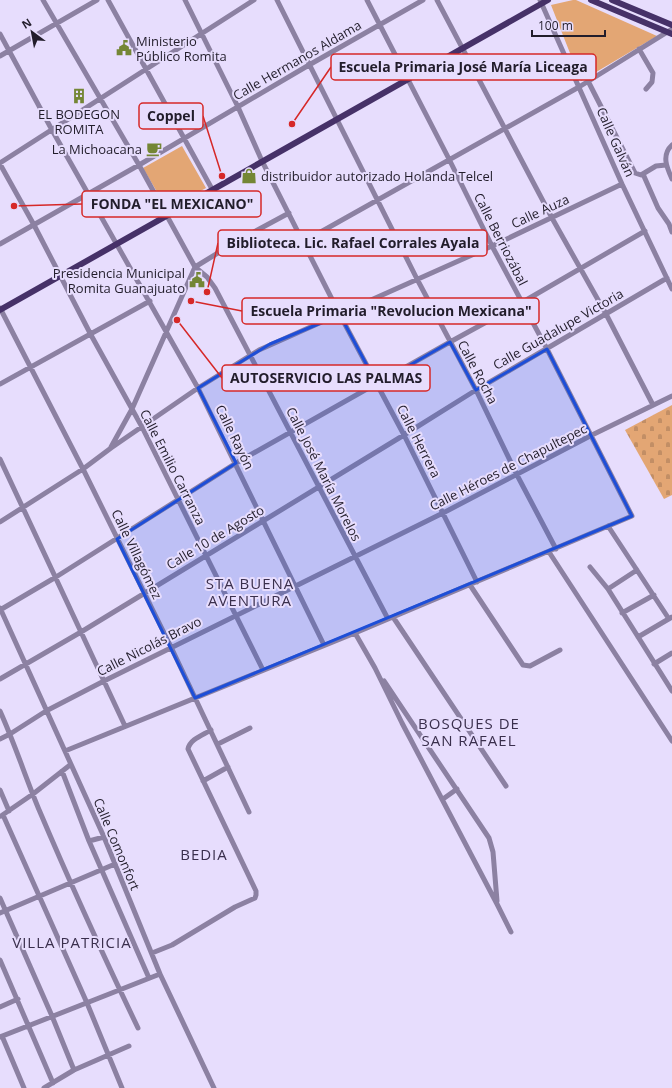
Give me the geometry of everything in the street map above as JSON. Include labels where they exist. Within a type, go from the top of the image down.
[{"type":"main road","points":[[592,0],[622,14],[671,31]]},
{"type":"main road","points":[[612,0],[672,25]]},
{"type":"main road","points":[[0,309],[545,1]]},
{"type":"street","name":"Calle José María Morelos","points":[[43,0],[140,165],[195,267],[208,277],[215,288],[249,356],[291,432],[354,557],[388,619]]},
{"type":"street","points":[[0,56],[97,0]]},
{"type":"street","points":[[108,0],[212,189]]},
{"type":"street","name":"Calle Herrera","points":[[185,0],[238,107],[262,160],[340,314],[404,435],[477,582]]},
{"type":"street","points":[[0,163],[254,0]]},
{"type":"street","name":"Calle Rocha","points":[[277,0],[417,279],[476,390],[517,475],[556,549]]},
{"type":"street","name":"Calle Berriozábal","points":[[368,0],[521,303],[592,435],[632,516],[608,526]]},
{"type":"street","name":"Calle Hermanos Aldama","points":[[0,244],[140,165],[422,0]]},
{"type":"street","points":[[437,0],[552,218],[606,314],[653,404]]},
{"type":"street","name":"Calle Galván","points":[[545,1],[579,87],[622,184],[672,289]]},
{"type":"street","points":[[285,252],[579,87],[639,49],[671,31]]},
{"type":"street","name":"Calle Rayón","points":[[0,34],[52,130],[167,330],[198,388],[324,645]]},
{"type":"street","points":[[639,49],[653,73],[652,82],[646,89]]},
{"type":"street","points":[[588,81],[633,171],[638,175],[643,174],[656,166],[666,165]]},
{"type":"street","points":[[672,145],[666,153],[665,159],[672,178]]},
{"type":"street","name":"Calle Emilio Carranza","points":[[0,163],[91,335],[142,427],[263,670]]},
{"type":"street","points":[[643,174],[658,208],[670,224],[672,232]]},
{"type":"street","name":"Calle Auza","points":[[0,522],[83,469],[198,388],[249,356],[281,339],[492,246],[622,184]]},
{"type":"street","points":[[111,448],[132,409],[195,267],[239,240],[289,213]]},
{"type":"street","points":[[0,609],[56,577],[236,463],[521,303],[645,231]]},
{"type":"street","name":"Calle Guadalupe Victoria","points":[[318,488],[476,390],[667,278]]},
{"type":"street","points":[[0,384],[150,301]]},
{"type":"street","name":"Calle Villagómez","points":[[0,309],[83,469],[218,744],[249,812]]},
{"type":"street","name":"Calle Héroes de Chapultepec","points":[[354,557],[443,513],[653,404],[672,396]]},
{"type":"street","points":[[0,459],[125,726]]},
{"type":"street","name":"Calle 10 de Agosto","points":[[0,679],[81,632],[205,555],[318,488]]},
{"type":"street","points":[[64,751],[394,617],[608,526],[671,618],[638,637]]},
{"type":"street","points":[[549,552],[672,741]]},
{"type":"street","name":"Calle Nicolás Bravo","points":[[0,739],[46,711],[104,681],[354,557]]},
{"type":"street","points":[[590,567],[608,590],[672,691]]},
{"type":"street","points":[[608,590],[637,570]]},
{"type":"street","points":[[470,585],[523,665],[530,666],[560,650]]},
{"type":"street","points":[[622,613],[654,595]]},
{"type":"street","name":"Calle Comonfort","points":[[0,609],[104,837],[160,974],[214,1088]]},
{"type":"street","points":[[394,617],[506,786]]},
{"type":"street","points":[[355,633],[375,668],[511,932]]},
{"type":"street","points":[[654,664],[672,653]]},
{"type":"street","points":[[375,668],[410,718],[485,831],[492,844],[497,904]]},
{"type":"street","points":[[0,711],[70,883],[138,1028]]},
{"type":"street","points":[[402,723],[410,718]]},
{"type":"street","points":[[218,744],[250,728]]},
{"type":"street","points":[[152,953],[172,945],[235,907],[255,898],[256,895],[256,891],[188,749],[189,745],[193,741],[211,730]]},
{"type":"street","points":[[70,765],[33,794],[1,816],[87,1003],[120,1088]]},
{"type":"street","points":[[203,781],[228,767]]},
{"type":"street","points":[[62,771],[89,841],[149,978]]},
{"type":"street","points":[[443,799],[457,789]]},
{"type":"street","points":[[0,790],[9,811]]},
{"type":"street","points":[[89,841],[104,837]]},
{"type":"street","points":[[0,913],[115,864]]},
{"type":"street","points":[[0,898],[74,1070]]},
{"type":"street","points":[[0,960],[53,1083]]},
{"type":"street","points":[[24,1088],[1,1037],[160,974]]},
{"type":"street","points":[[0,1007],[18,999]]},
{"type":"street","points":[[44,1088],[74,1070],[129,1046]]},
{"type":"highlighted area","points":[[340,315],[377,384],[450,342],[476,390],[547,349],[632,516],[195,698],[117,539],[236,463],[198,388],[270,344]]},
{"type":"green space","points":[[573,0],[657,36],[581,81],[551,5]]},
{"type":"green space","points":[[182,146],[206,188],[167,209],[143,168]]},
{"type":"green space","points":[[672,405],[672,495],[664,499],[625,430]]},
{"type":"place","name":"Ministerio Público Romita","points":[[124,48]]},
{"type":"place","name":"EL BODEGON ROMITA","points":[[79,96]]},
{"type":"place","name":"Escuela Primaria José María Liceaga","points":[[292,124]]},
{"type":"place","name":"La Michoacana","points":[[154,149]]},
{"type":"place","name":"Coppel","points":[[222,176]]},
{"type":"place","name":"distribuidor autorizado Holanda Telcel","points":[[249,176]]},
{"type":"place","name":"FONDA \"EL MEXICANO\"","points":[[14,206]]},
{"type":"place","name":"Presidencia Municipal Romita Guanajuato","points":[[197,280]]},
{"type":"place","name":"Biblioteca. Lic. Rafael Corrales Ayala","points":[[207,292]]},
{"type":"place","name":"Escuela Primaria \"Revolucion Mexicana\"","points":[[191,301]]},
{"type":"place","name":"AUTOSERVICIO LAS PALMAS","points":[[177,320]]},
{"type":"district","name":"STA BUENA AVENTURA","points":[[250,592]]},
{"type":"district","name":"BOSQUES DE SAN RAFAEL","points":[[469,732]]},
{"type":"district","name":"BEDIA","points":[[204,855]]},
{"type":"district","name":"VILLA PATRICIA","points":[[72,943]]}]
